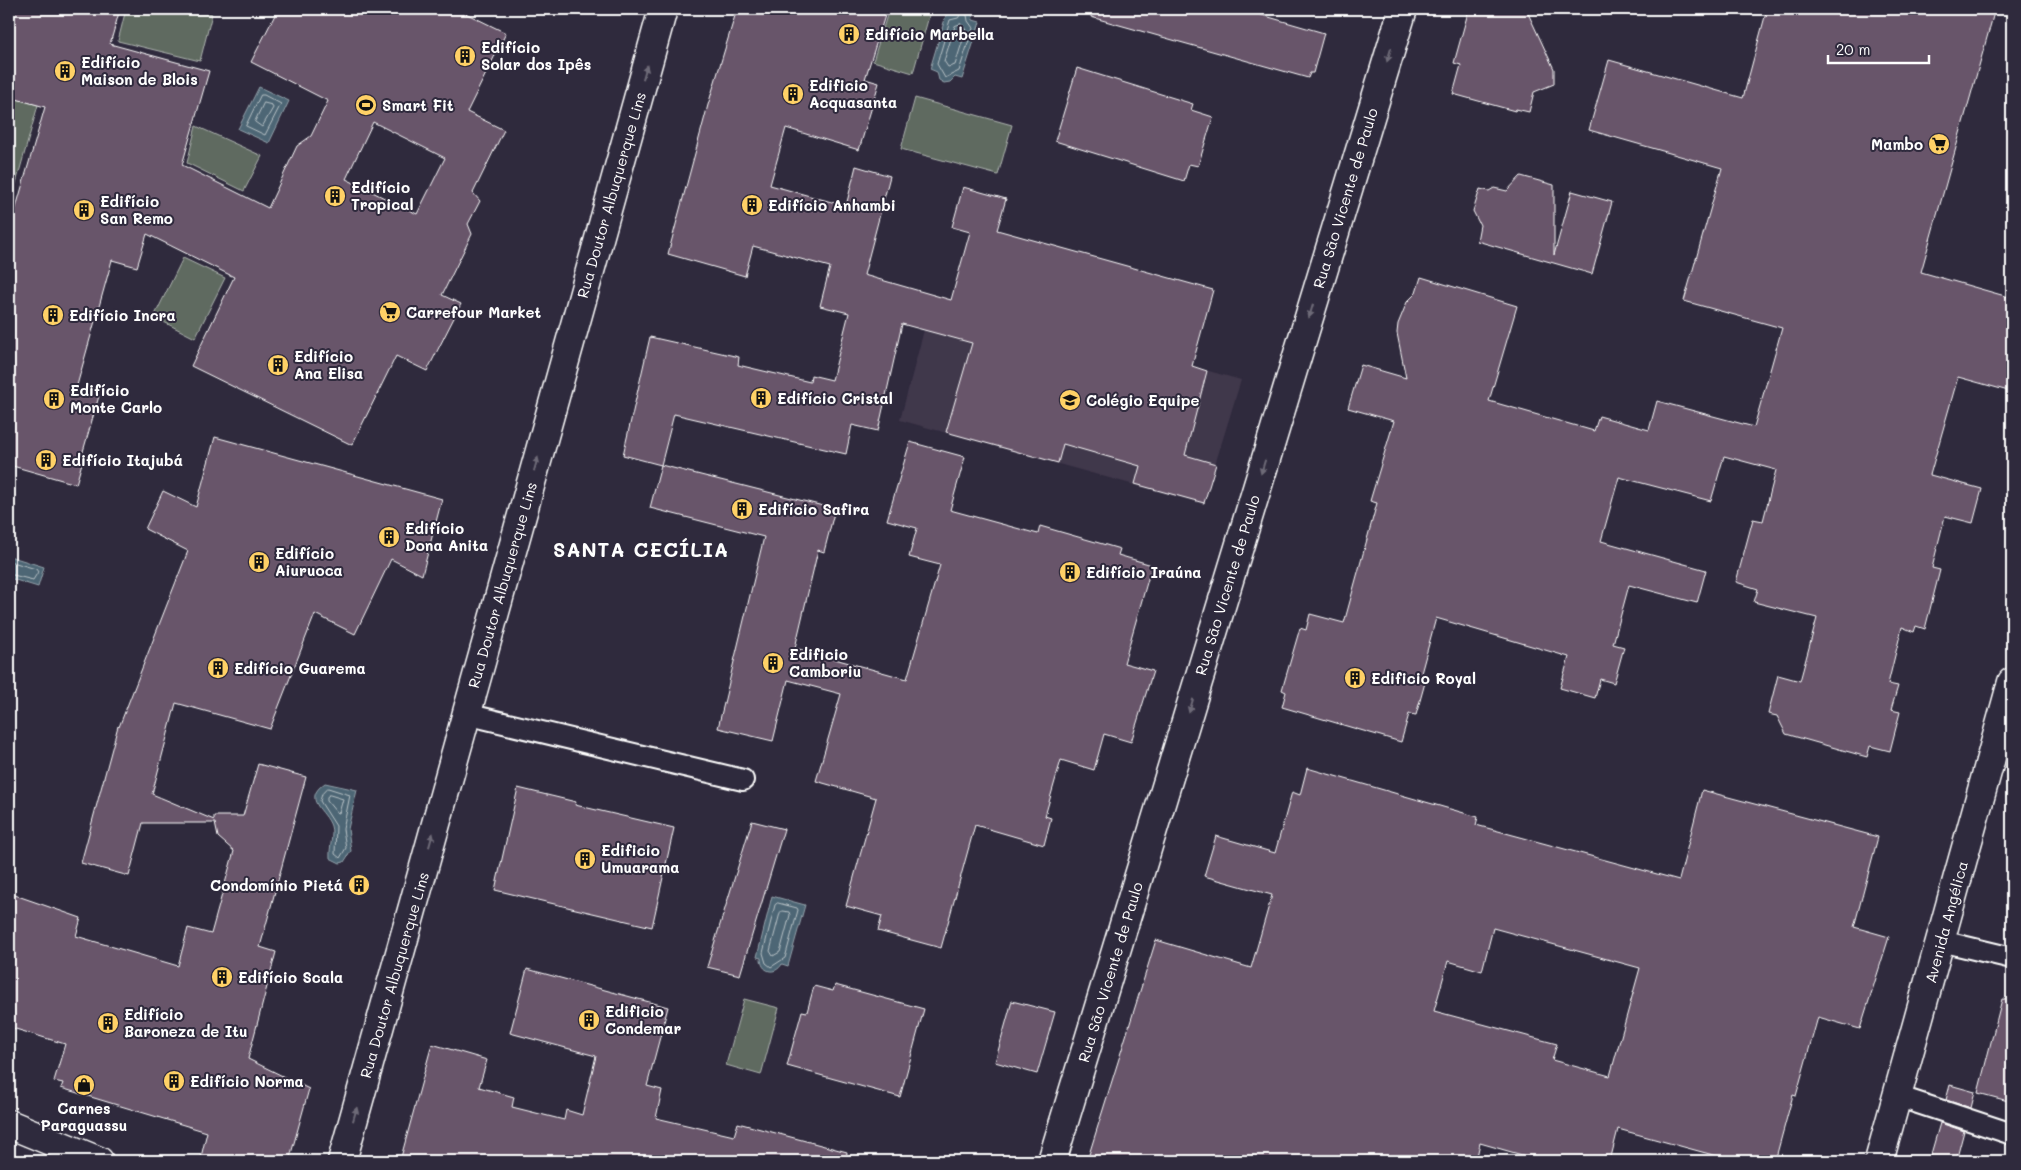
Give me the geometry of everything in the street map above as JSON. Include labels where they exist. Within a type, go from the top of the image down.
[{"type":"street","name":"Rua Doutor Albuquerque Lins","points":[[342,1161],[663,9]]},
{"type":"street","name":"Rua São Vicente de Paulo","points":[[1052,1161],[1403,9]]},
{"type":"street","name":"Avenida Angélica","points":[[1879,1161],[2012,682]]},
{"type":"street","points":[[9,1124],[99,1161]]},
{"type":"lane","points":[[466,714],[743,780]]},
{"type":"lane","points":[[1941,941],[2012,958]]},
{"type":"lane","points":[[1897,1096],[2012,1134]]},
{"type":"shaded area","points":[[126,9],[191,9],[212,14],[200,61],[118,41]]},
{"type":"shaded area","points":[[889,9],[931,9],[913,73],[873,61]]},
{"type":"shaded area","points":[[9,97],[38,105],[9,208]]},
{"type":"shaded area","points":[[915,98],[1012,125],[998,175],[901,149]]},
{"type":"shaded area","points":[[196,126],[262,156],[244,191],[187,163]]},
{"type":"shaded area","points":[[183,258],[225,278],[195,338],[154,317]]},
{"type":"shaded area","name":"Colégio Equipe","points":[[864,275],[1241,380],[1203,504],[900,420],[924,330],[853,313]]},
{"type":"shaded area","points":[[744,999],[779,1008],[761,1075],[726,1065]]},
{"type":"water","points":[[959,9],[967,9],[972,14],[973,20],[980,22],[962,79],[955,77],[950,82],[944,83],[939,80],[937,72],[930,69],[947,12],[955,14]]},
{"type":"water","points":[[259,87],[289,101],[269,143],[238,129]]},
{"type":"water","points":[[9,556],[44,567],[38,587],[9,578]]},
{"type":"water","points":[[325,783],[357,790],[348,829],[351,851],[344,862],[340,863],[330,858],[331,826],[315,800],[318,789]]},
{"type":"water","points":[[772,896],[805,905],[788,966],[782,964],[776,970],[769,971],[763,967],[761,958],[757,957]]},
{"type":"building","points":[[9,9],[120,9],[110,44],[209,71],[182,165],[268,208],[297,146],[311,136],[328,101],[251,62],[278,9],[457,9],[506,33],[467,112],[504,130],[473,193],[480,201],[468,224],[472,234],[442,295],[461,304],[427,371],[396,356],[352,445],[191,366],[234,277],[147,234],[137,267],[112,260],[76,389],[99,396],[82,455],[84,456],[76,484],[9,465],[9,232],[45,107],[9,97]],"holes":[[[373,122],[445,158],[417,214],[346,179]]]},
{"type":"building","points":[[737,9],[887,9],[865,79],[879,83],[859,150],[786,128],[770,185],[846,206],[856,166],[890,176],[864,275],[951,300],[970,232],[952,227],[963,187],[1006,199],[997,230],[1213,290],[1192,366],[1207,371],[1185,455],[1216,464],[1204,503],[1135,484],[1140,466],[1063,444],[1058,463],[946,432],[972,343],[902,324],[878,431],[852,425],[846,454],[674,414],[661,465],[623,455],[650,337],[739,357],[738,365],[810,382],[811,375],[832,380],[849,313],[820,306],[830,267],[753,246],[745,276],[668,254],[708,105]]},
{"type":"building","points":[[1092,9],[1241,9],[1324,33],[1313,73],[1310,73],[1308,78],[1091,17]]},
{"type":"building","points":[[1469,9],[1526,9],[1554,69],[1554,84],[1534,92],[1529,112],[1516,109],[1515,111],[1453,94],[1461,65],[1454,63]]},
{"type":"building","points":[[1767,9],[1995,9],[1921,272],[2012,298],[2012,392],[1958,377],[1930,475],[1982,489],[1973,523],[1945,516],[1932,568],[1940,570],[1925,629],[1916,626],[1914,632],[1902,627],[1888,684],[1898,686],[1891,710],[1900,712],[1890,751],[1870,746],[1867,757],[1786,734],[1777,716],[1768,714],[1778,675],[1800,681],[1817,618],[1754,602],[1758,589],[1736,582],[1753,519],[1763,521],[1776,470],[1724,456],[1711,501],[1619,477],[1601,541],[1706,570],[1697,603],[1629,585],[1613,644],[1624,647],[1614,683],[1600,679],[1595,698],[1560,688],[1569,657],[1436,618],[1420,677],[1426,679],[1416,715],[1409,714],[1401,742],[1282,707],[1286,692],[1282,690],[1300,628],[1306,630],[1310,614],[1344,623],[1377,503],[1370,501],[1394,421],[1348,408],[1361,365],[1406,378],[1397,333],[1398,324],[1407,302],[1416,293],[1421,277],[1517,306],[1489,401],[1594,431],[1599,416],[1649,430],[1657,401],[1754,427],[1782,328],[1684,301],[1722,168],[1589,130],[1609,60],[1743,98]]},
{"type":"building","points":[[1077,68],[1193,104],[1191,110],[1213,117],[1198,166],[1189,164],[1184,181],[1055,141]]},
{"type":"building","points":[[1521,176],[1554,185],[1554,255],[1572,191],[1612,202],[1592,274],[1477,241],[1480,225],[1473,211],[1480,189],[1489,191],[1494,188],[1507,191]]},
{"type":"building","points":[[215,437],[442,499],[422,575],[391,559],[355,634],[315,614],[270,729],[176,703],[152,794],[214,820],[214,816],[243,816],[258,764],[306,777],[260,947],[276,952],[248,1059],[309,1089],[289,1161],[200,1161],[207,1132],[61,1088],[63,1083],[54,1081],[65,1044],[9,1027],[9,893],[81,918],[76,936],[178,966],[188,928],[211,934],[234,851],[218,837],[215,823],[143,823],[129,876],[81,863],[118,726],[188,551],[145,529],[163,491],[196,507]]},
{"type":"building","points":[[910,442],[965,457],[950,510],[1038,534],[1040,526],[1120,549],[1118,555],[1152,565],[1124,663],[1153,671],[1131,742],[1104,734],[1094,770],[1061,760],[1045,816],[1051,818],[1044,845],[975,825],[941,948],[878,931],[882,916],[846,906],[876,798],[816,781],[841,694],[788,680],[773,741],[718,728],[764,537],[650,508],[661,465],[835,509],[824,552],[818,550],[795,648],[907,679],[940,565],[909,557],[917,528],[887,520]]},
{"type":"building","points":[[1307,768],[1478,817],[1476,825],[1679,880],[1702,790],[1878,837],[1854,927],[1889,937],[1860,1029],[1818,1017],[1796,1096],[1793,1095],[1775,1161],[1735,1161],[1618,1129],[1610,1161],[1543,1161],[1480,1143],[1476,1161],[1087,1161],[1156,940],[1251,968],[1272,895],[1204,876],[1216,836],[1275,853],[1292,792],[1300,795]],"holes":[[[1493,928],[1640,968],[1610,1076],[1552,1060],[1557,1044],[1434,1011],[1448,961],[1482,971]]]},
{"type":"building","name":"Edificio Umuarama","points":[[518,788],[576,802],[575,805],[674,828],[652,927],[495,890]]},
{"type":"building","points":[[752,821],[784,829],[740,975],[707,967]]},
{"type":"building","points":[[527,969],[668,1007],[647,1086],[662,1090],[656,1118],[734,1136],[738,1123],[847,1152],[846,1161],[400,1161],[432,1044],[487,1060],[479,1087],[514,1097],[512,1107],[564,1120],[566,1110],[582,1115],[596,1056],[510,1033]]},
{"type":"building","points":[[835,985],[924,1009],[900,1097],[787,1066],[802,1011],[807,1012],[814,986],[833,991]]},
{"type":"building","points":[[2002,999],[2012,1000],[2012,1102],[1978,1093]]},
{"type":"building","points":[[1012,1001],[1055,1012],[1037,1074],[995,1062]]},
{"type":"building","points":[[1950,1085],[1975,1092],[1971,1108],[1946,1100]]},
{"type":"building","points":[[1940,1123],[1964,1131],[1956,1161],[1929,1161]]},
{"type":"place","name":"Edifício Marbella","points":[[849,34]]},
{"type":"place","name":"Edifício Solar dos Ipês","points":[[465,56]]},
{"type":"place","name":"Edifício Maison de Blois","points":[[65,71]]},
{"type":"place","name":"Edificio Acquasanta","points":[[793,94]]},
{"type":"place","name":"Smart Fit","points":[[366,105]]},
{"type":"place","name":"Mambo","points":[[1939,144]]},
{"type":"place","name":"Edifício Tropical","points":[[335,196]]},
{"type":"place","name":"Edifício Anhambi","points":[[752,205]]},
{"type":"place","name":"Edifício San Remo","points":[[84,210]]},
{"type":"place","name":"Carrefour Market","points":[[390,312]]},
{"type":"place","name":"Edifício Incra","points":[[53,315]]},
{"type":"place","name":"Edifício Ana Elisa","points":[[278,365]]},
{"type":"place","name":"Edifício Cristal","points":[[761,398]]},
{"type":"place","name":"Edifício Monte Carlo","points":[[54,399]]},
{"type":"place","name":"Colégio Equipe","points":[[1070,400]]},
{"type":"place","name":"Edifício Itajubá","points":[[46,460]]},
{"type":"place","name":"Edifício Safira","points":[[742,509]]},
{"type":"place","name":"Edifício Dona Anita","points":[[389,537]]},
{"type":"place","name":"Edifício Aiuruoca","points":[[259,562]]},
{"type":"place","name":"Edifício Iraúna","points":[[1070,572]]},
{"type":"place","name":"Edificio Camboriu","points":[[773,663]]},
{"type":"place","name":"Edifício Guarema","points":[[218,668]]},
{"type":"place","name":"Edificio Royal","points":[[1355,678]]},
{"type":"place","name":"Edificio Umuarama","points":[[585,859]]},
{"type":"place","name":"Condomínio Pietá","points":[[359,885]]},
{"type":"place","name":"Edifício Scala","points":[[222,977]]},
{"type":"place","name":"Edificio Condemar","points":[[589,1020]]},
{"type":"place","name":"Edifício Baroneza de Itu","points":[[108,1023]]},
{"type":"place","name":"Edifício Norma","points":[[174,1081]]},
{"type":"place","name":"Carnes Paraguassu","points":[[84,1085]]},
{"type":"district","name":"SANTA CECÍLIA","points":[[641,549]]}]
